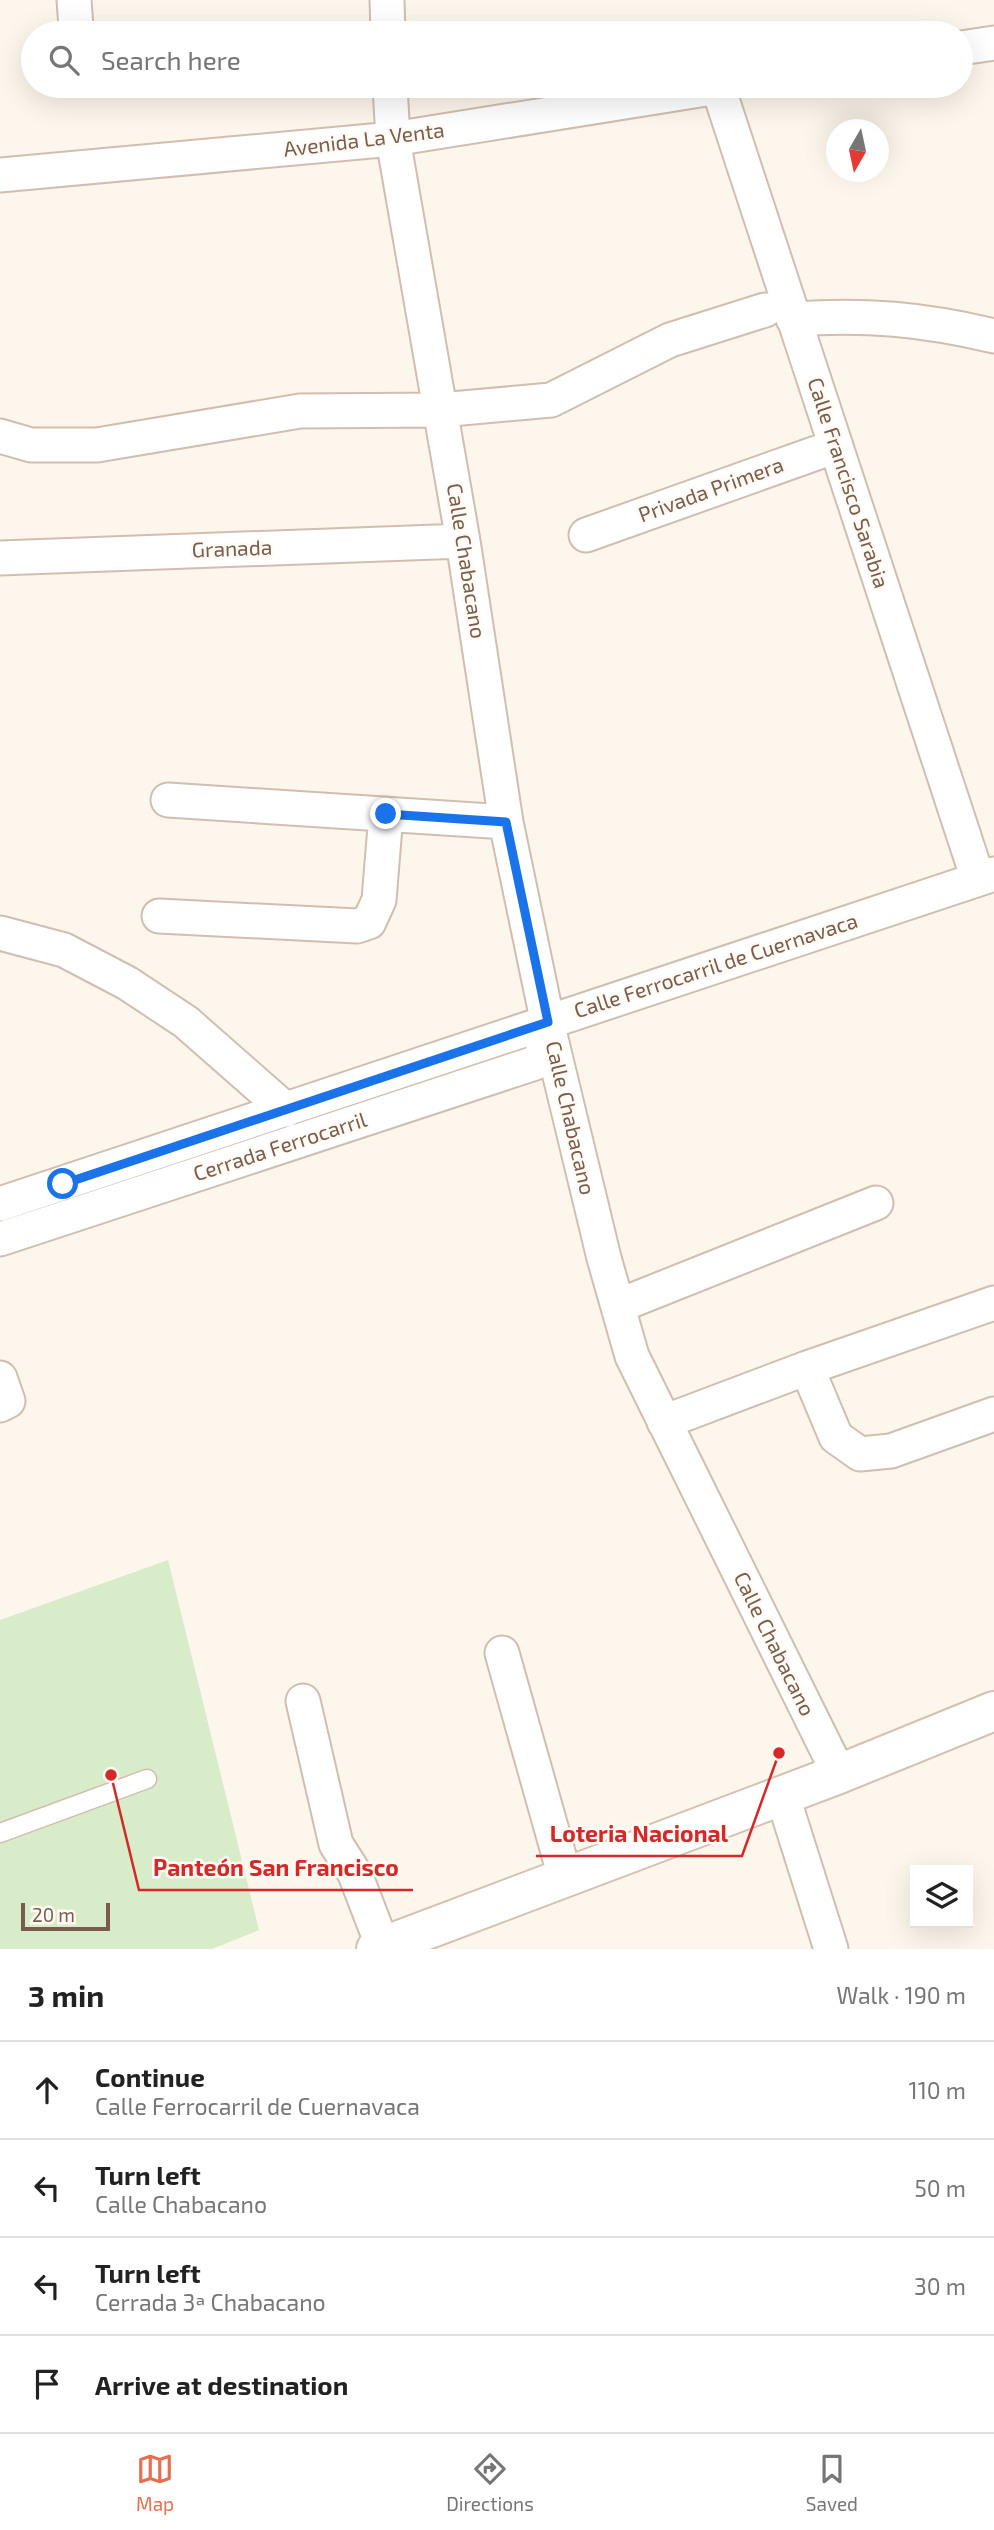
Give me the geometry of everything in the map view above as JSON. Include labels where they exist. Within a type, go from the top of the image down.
[{"type":"street","points":[[387,0],[388,21]]},
{"type":"street","points":[[973,46],[994,43]]},
{"type":"street","name":"Calle Chabacano","points":[[391,98],[393,139],[463,541],[506,822],[550,1033],[618,1306],[632,1356],[839,1774]]},
{"type":"street","name":"Avenida La Venta","points":[[0,175],[393,139],[648,98]]},
{"type":"street","name":"Calle Francisco Sarabia","points":[[725,98],[779,314],[836,446],[986,877]]},
{"type":"street","points":[[0,436],[31,444],[97,445],[300,411],[440,410],[551,400],[670,340],[779,314],[857,315],[937,322],[994,336]]},
{"type":"street","name":"Privada Primera","points":[[586,535],[836,446]]},
{"type":"street","name":"Granada","points":[[0,558],[463,541]]},
{"type":"street","points":[[168,800],[506,822]]},
{"type":"street","points":[[159,916],[357,926],[369,922],[379,900],[386,814]]},
{"type":"street","name":"Calle Ferrocarril de Cuernavaca","points":[[0,1204],[286,1110],[550,1033],[986,877]]},
{"type":"street","points":[[0,933],[64,950],[127,983],[186,1021],[286,1110]]},
{"type":"street","name":"Cerrada Ferrocarril","points":[[0,1239],[535,1063],[550,1033]]},
{"type":"street","points":[[618,1306],[876,1203]]},
{"type":"street","points":[[664,1422],[807,1368],[994,1303]]},
{"type":"street","points":[[807,1368],[836,1437],[860,1454],[891,1451],[994,1414]]},
{"type":"street","points":[[0,1378],[8,1401],[0,1405]]},
{"type":"street","points":[[502,1653],[565,1877]]},
{"type":"street","points":[[303,1701],[337,1844],[355,1874],[380,1948],[839,1774],[994,1711]]},
{"type":"street","points":[[782,1794],[831,1949]]},
{"type":"lane","points":[[0,1833],[147,1779]]},
{"type":"green space","points":[[168,1560],[259,1930],[212,1949],[0,1949],[0,1620]]},
{"type":"place","name":"Loteria Nacional","points":[[779,1753]]},
{"type":"place","name":"Panteón San Francisco","points":[[111,1775]]},
{"type":"route","points":[[63,1184],[548,1022],[506,822],[386,814]]}]
